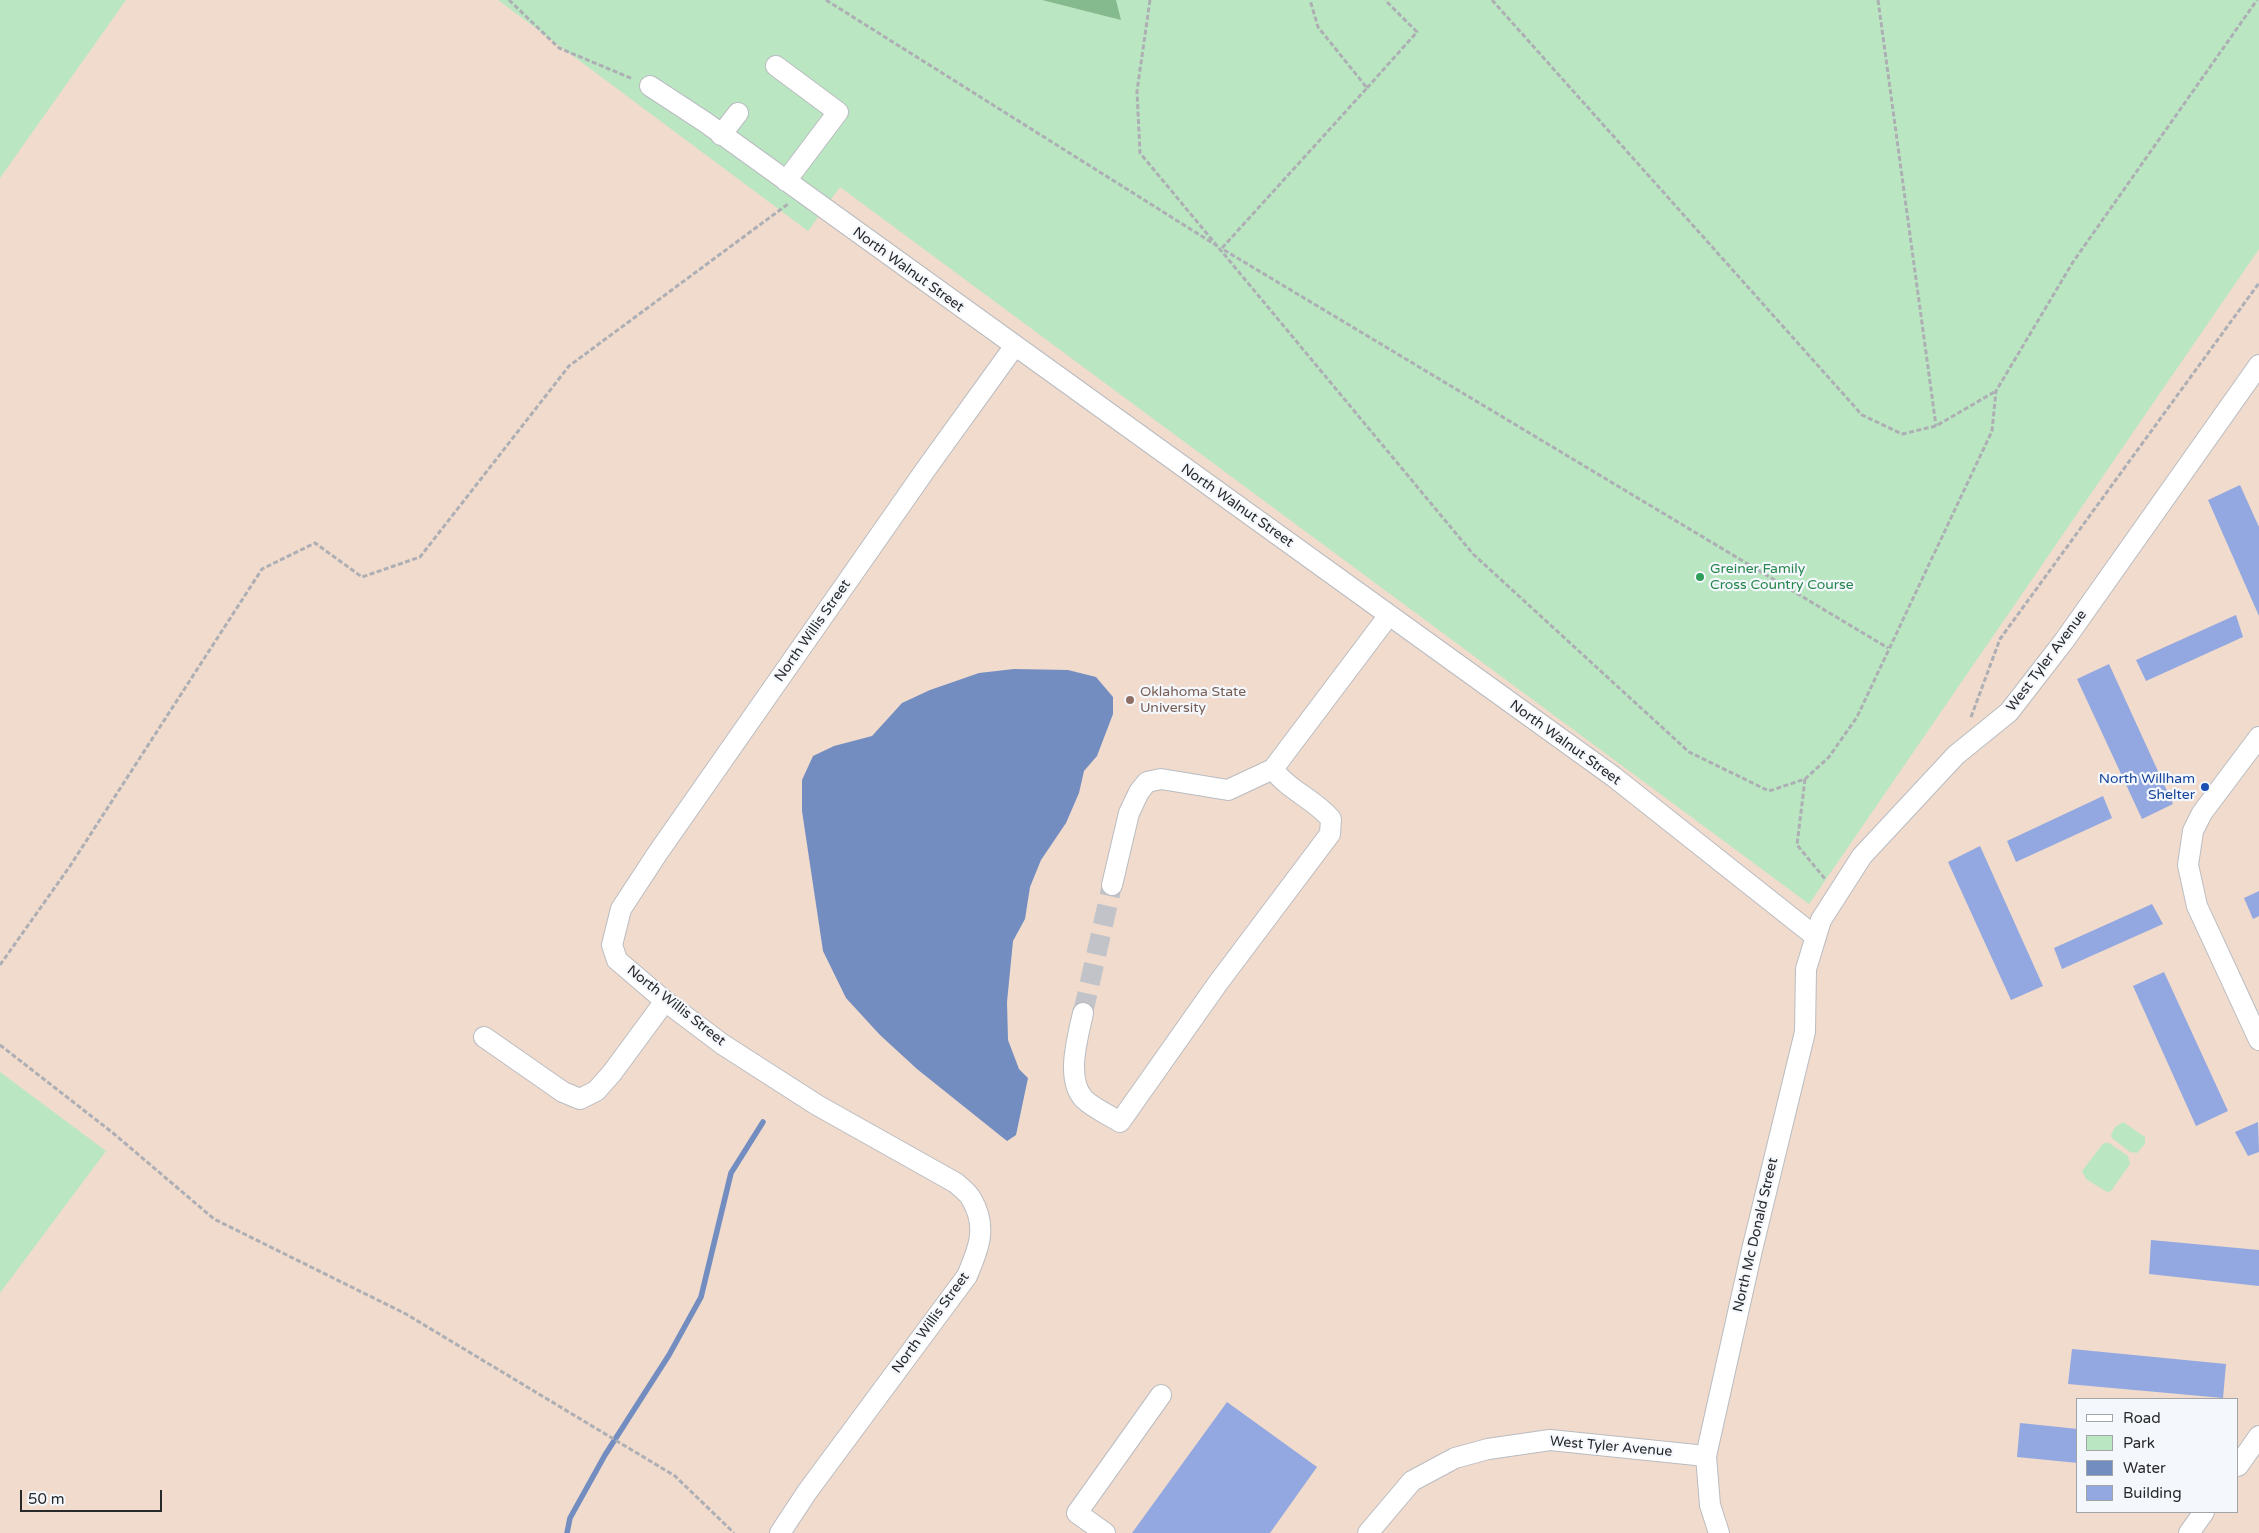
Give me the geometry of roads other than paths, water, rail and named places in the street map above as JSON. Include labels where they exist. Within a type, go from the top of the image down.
[{"type":"street","points":[[776,66],[838,112],[786,181]]},
{"type":"street","name":"North Walnut Street","points":[[650,86],[722,135],[1614,777],[1816,937]]},
{"type":"street","points":[[722,135],[738,113]]},
{"type":"street","name":"North Willis Street","points":[[780,1533],[807,1492],[967,1276],[980,1246],[981,1227],[972,1199],[956,1182],[817,1105],[722,1044],[665,1001],[617,960],[612,945],[621,909],[914,486],[1014,347]]},
{"type":"street","name":"West Tyler Avenue","points":[[1816,937],[1820,920],[1862,856],[1956,755],[2009,712],[2064,641],[2259,365]]},
{"type":"street","points":[[1112,885],[1129,813],[1139,792],[1147,782],[1161,779],[1228,790],[1274,769],[1389,615]]},
{"type":"street","points":[[2259,737],[2202,813],[2193,831],[2188,865],[2196,906],[2259,1040]]},
{"type":"street","points":[[1083,1013],[1073,1080],[1084,1098],[1120,1122],[1218,983],[1330,834],[1331,819],[1322,808],[1280,778],[1274,769]]},
{"type":"street","name":"North Mc Donald Street","points":[[1719,1533],[1710,1505],[1706,1456],[1752,1250],[1805,1032],[1806,969],[1816,937]]},
{"type":"street","points":[[484,1037],[563,1092],[580,1099],[596,1091],[612,1074],[665,1001]]},
{"type":"street","points":[[1105,1533],[1077,1513],[1162,1395]]},
{"type":"street","points":[[2239,1465],[2259,1436]]},
{"type":"street","name":"West Tyler Avenue","points":[[1368,1533],[1412,1481],[1455,1458],[1488,1449],[1550,1440],[1706,1456]]},
{"type":"street","points":[[2189,1533],[2203,1513]]},
{"type":"water","points":[[1014,669],[1068,670],[1096,677],[1113,697],[1113,714],[1097,756],[1084,771],[1079,793],[1066,823],[1041,860],[1030,887],[1025,919],[1013,941],[1007,1002],[1008,1040],[1019,1069],[1028,1078],[1016,1135],[1007,1141],[917,1069],[880,1035],[846,998],[823,951],[802,811],[802,780],[813,756],[834,746],[872,736],[902,703],[930,690],[979,673]]},
{"type":"waterway","points":[[567,1533],[570,1518],[605,1455],[669,1355],[701,1297],[731,1173],[763,1122]]},
{"type":"tunnel","points":[[1083,1013],[1112,885]]},
{"type":"place","name":"Greiner Family Cross Country Course","points":[[1700,577]]},
{"type":"place","name":"Oklahoma State University","points":[[1130,700]]},
{"type":"place","name":"North Willham Shelter","points":[[2205,787]]}]
